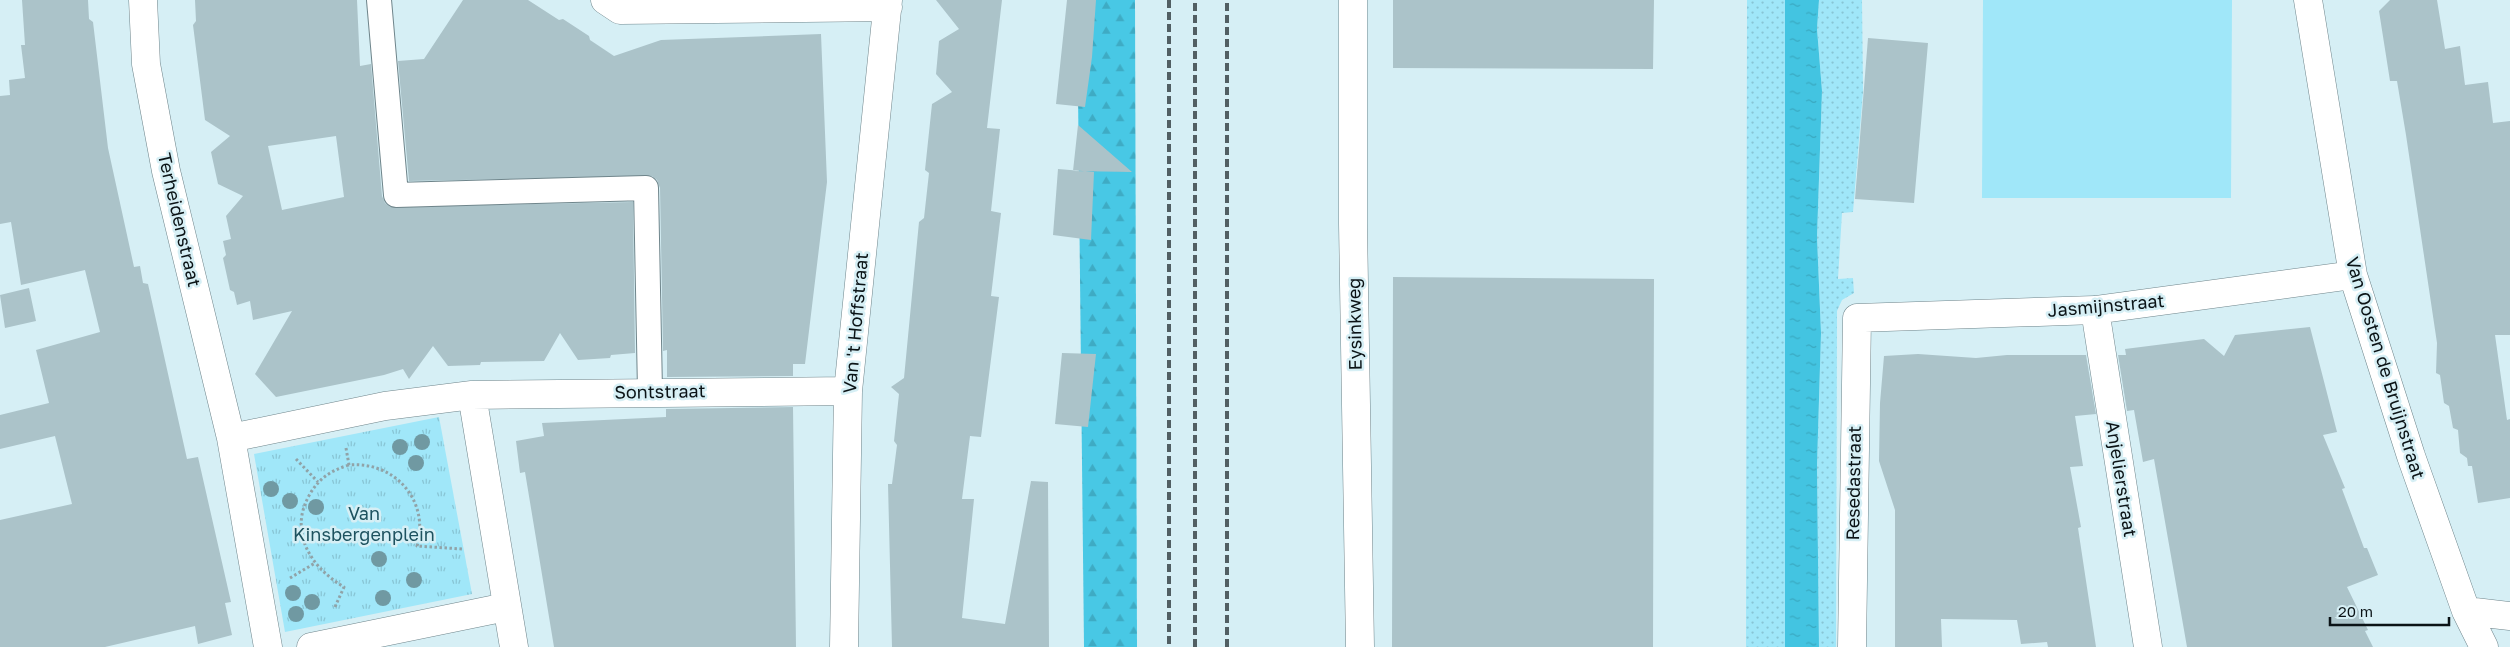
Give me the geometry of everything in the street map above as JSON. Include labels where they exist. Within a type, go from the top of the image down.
[{"type":"street","name":"Terheidenstraat","points":[[143,0],[146,64],[166,171],[231,438]]},
{"type":"street","points":[[605,0],[620,10],[888,4]]},
{"type":"street","name":"Eysinkweg","points":[[1353,0],[1353,224],[1360,647]]},
{"type":"street","name":"Van Oosten de Bruijnstraat","points":[[2308,0],[2353,275],[2411,456],[2466,611],[2484,647]]},
{"type":"street","name":"Van 't Hoffstraat","points":[[844,647],[848,391],[888,4]]},
{"type":"street","name":"Jasmijnstraat","points":[[1857,318],[2095,310],[2353,275]]},
{"type":"street","name":"Anjelierstraat","points":[[2095,310],[2148,647]]},
{"type":"street","name":"Resedastraat","points":[[1852,647],[1857,318]]},
{"type":"street","name":"Sontstraat","points":[[472,395],[650,391],[848,391]]},
{"type":"street","points":[[268,647],[231,438],[386,406],[472,395],[514,647]]},
{"type":"street","points":[[315,646],[506,607]]},
{"type":"street","points":[[2466,611],[2510,616]]},
{"type":"lane","points":[[380,0],[396,195],[646,188],[650,391]]},
{"type":"path","points":[[339,416],[349,465]]},
{"type":"path","points":[[315,646],[344,587],[327,577],[308,552],[301,531],[300,519],[303,507],[318,482],[337,468],[349,465],[370,465],[396,478],[410,491],[420,520],[417,546],[498,550]]},
{"type":"green space","points":[[1077,0],[1135,0],[1137,647],[1084,647]]},
{"type":"green space","points":[[1747,0],[1785,0],[1785,647],[1746,647]]},
{"type":"green space","points":[[1819,0],[1862,0],[1863,92],[1853,212],[1842,213],[1838,279],[1853,278],[1854,293],[1842,300],[1837,311],[1836,647],[1819,647],[1817,466],[1821,333],[1817,237],[1822,91],[1817,29]]},
{"type":"green space","points":[[1983,0],[2232,0],[2231,198],[1982,198]]},
{"type":"green space","name":"Van Kinsbergenplein","points":[[439,417],[472,594],[285,632],[254,454]]},
{"type":"water","points":[[1785,0],[1819,0],[1817,29],[1822,91],[1817,237],[1821,333],[1817,466],[1819,647],[1785,647]]},
{"type":"building","points":[[22,0],[88,0],[89,19],[93,22],[108,148],[134,267],[140,266],[143,283],[148,284],[187,459],[198,457],[231,602],[225,603],[232,635],[198,644],[195,626],[105,647],[0,647],[0,520],[72,504],[55,436],[0,449],[0,415],[49,403],[36,350],[100,332],[85,270],[21,285],[11,222],[0,224],[0,96],[10,95],[9,80],[25,78],[21,45],[25,45]]},
{"type":"building","points":[[195,0],[357,0],[360,66],[371,64],[382,196],[385,203],[390,207],[633,202],[635,353],[611,355],[610,358],[578,360],[560,333],[544,361],[481,362],[480,365],[448,366],[433,346],[409,379],[403,369],[384,375],[276,397],[255,374],[292,311],[253,320],[250,301],[237,305],[234,292],[230,290],[223,258],[226,255],[223,241],[231,239],[226,216],[243,196],[218,184],[211,152],[230,136],[205,120],[193,25],[196,21]],"holes":[[[336,136],[344,197],[282,210],[268,146]]]},
{"type":"building","points":[[463,0],[528,0],[559,20],[563,19],[589,36],[590,40],[614,56],[661,40],[821,34],[827,182],[805,364],[793,364],[793,376],[667,377],[667,350],[663,351],[660,188],[657,180],[652,176],[409,181],[398,61],[424,59]]},
{"type":"building","points":[[936,0],[1002,0],[987,128],[1000,129],[991,211],[1001,213],[991,296],[999,297],[981,437],[970,436],[962,499],[974,499],[962,618],[1005,624],[1031,481],[1048,482],[1049,647],[892,647],[888,484],[892,484],[897,445],[894,441],[899,394],[891,387],[904,378],[919,222],[924,218],[929,173],[925,170],[932,104],[952,92],[936,74],[939,41],[959,29]]},
{"type":"building","points":[[1067,0],[1096,0],[1092,57],[1085,107],[1056,104]]},
{"type":"building","points":[[1393,0],[1654,0],[1653,69],[1393,68]]},
{"type":"building","points":[[2390,0],[2437,0],[2445,49],[2460,46],[2465,85],[2488,82],[2493,123],[2510,121],[2510,335],[2495,335],[2507,420],[2510,419],[2510,498],[2478,503],[2472,466],[2468,466],[2467,458],[2460,453],[2458,430],[2453,428],[2449,406],[2444,403],[2440,375],[2436,373],[2437,343],[2406,135],[2397,81],[2390,81],[2379,11]]},
{"type":"building","points":[[1868,38],[1928,43],[1914,203],[1855,199]]},
{"type":"building","points":[[1078,125],[1132,172],[1073,171]]},
{"type":"building","points":[[1058,169],[1094,172],[1091,240],[1053,235]]},
{"type":"building","points":[[1393,277],[1654,279],[1653,647],[1392,647]]},
{"type":"building","points":[[29,288],[36,321],[5,328],[0,295]]},
{"type":"building","points":[[2310,327],[2337,432],[2323,435],[2345,488],[2342,489],[2364,548],[2367,548],[2378,575],[2347,587],[2368,630],[2365,631],[2373,647],[2187,647],[2154,459],[2143,462],[2134,410],[2127,411],[2118,355],[2126,355],[2125,349],[2204,339],[2224,356],[2235,335]]},
{"type":"building","points":[[1062,353],[1096,354],[1088,427],[1055,424]]},
{"type":"building","points":[[1918,354],[1976,358],[2007,355],[2086,355],[2096,414],[2075,416],[2083,466],[2070,467],[2081,527],[2078,528],[2096,647],[2048,647],[2047,642],[2021,644],[2017,620],[1941,619],[1942,647],[1895,647],[1895,510],[1879,461],[1880,403],[1884,356]]},
{"type":"building","points":[[793,407],[796,647],[554,647],[525,472],[520,473],[516,441],[544,436],[542,423],[666,417],[666,409]]},
{"type":"railway","points":[[1169,0],[1169,647]]},
{"type":"railway","points":[[1195,0],[1195,647]]},
{"type":"railway","points":[[1227,0],[1227,647]]}]
